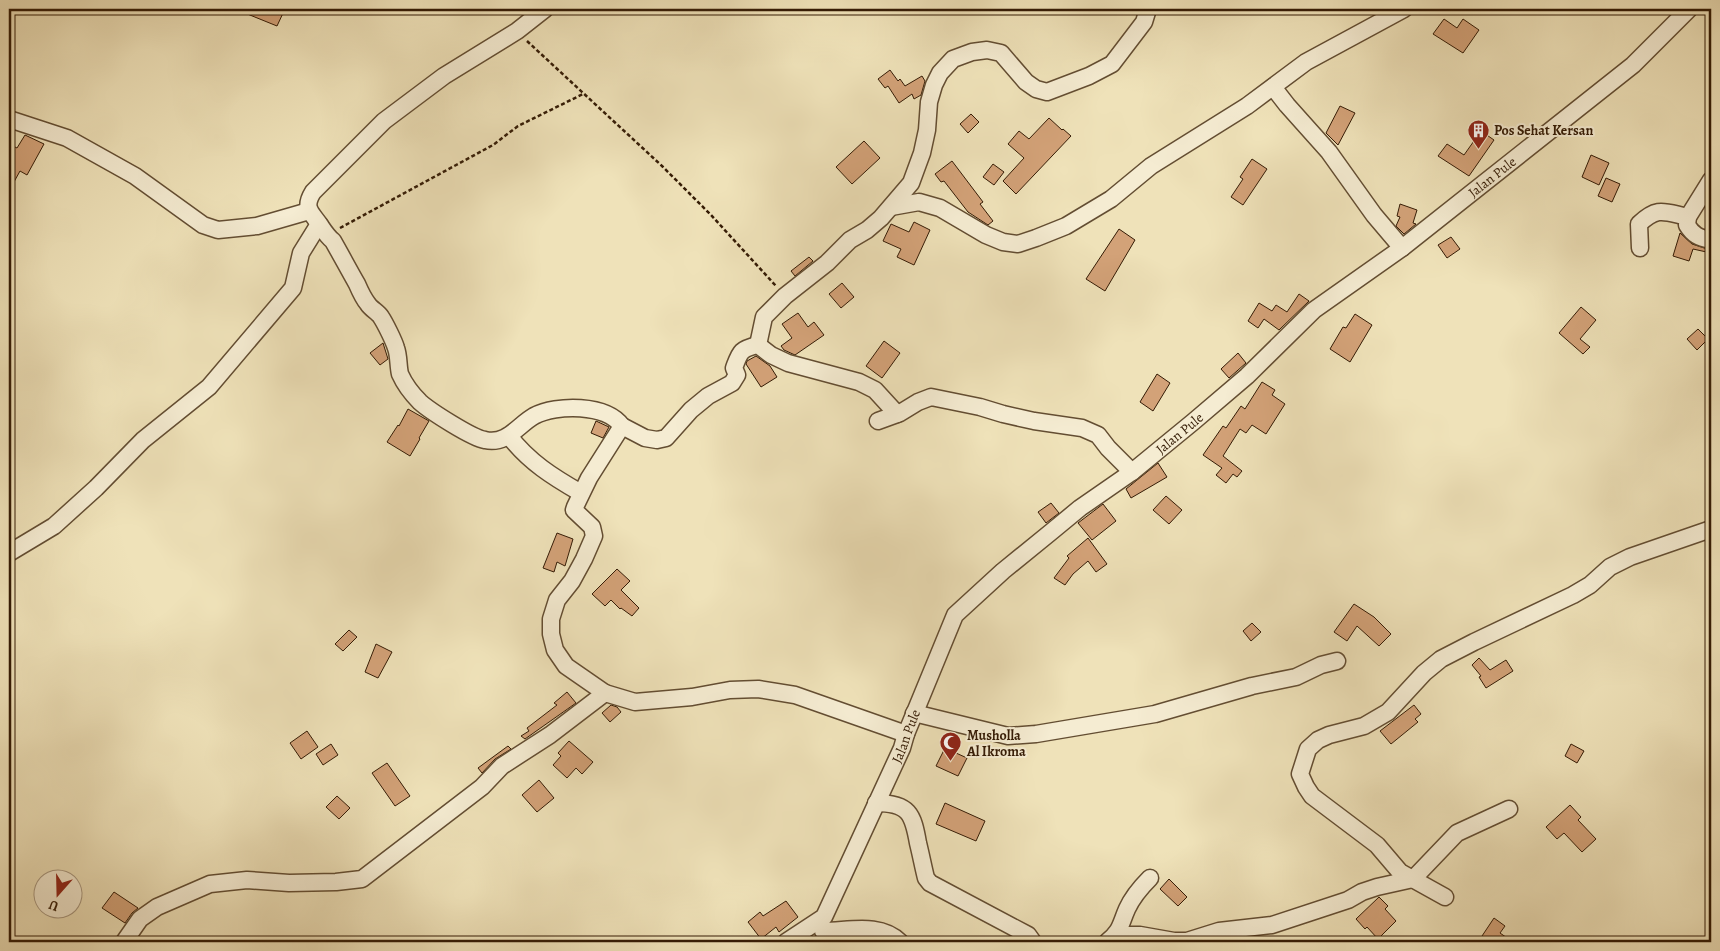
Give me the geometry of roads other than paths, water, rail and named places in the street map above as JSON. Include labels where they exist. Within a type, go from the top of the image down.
[{"type":"street","points":[[545,9],[517,31],[444,76],[384,121],[309,198],[308,211],[333,241],[368,304],[380,316],[395,345],[399,358],[400,374],[418,400],[427,408],[460,428],[486,440],[509,436],[535,416],[566,409],[592,409],[600,411],[617,419],[622,426],[645,438],[656,440],[666,438],[691,410],[708,396],[732,383],[737,374],[734,368],[742,350],[758,346],[788,363],[859,382],[875,390],[897,414]]},
{"type":"street","points":[[758,346],[764,317],[785,296],[827,263],[850,240],[881,218],[911,183],[922,153],[927,130],[929,102],[934,85],[940,73],[954,59],[972,52],[988,50],[1001,53],[1026,82],[1036,89],[1047,92],[1089,76],[1112,64],[1144,22],[1148,9]]},
{"type":"street","points":[[891,207],[919,202],[940,208],[986,235],[1003,242],[1018,244],[1066,226],[1112,199],[1150,166],[1247,106],[1306,62],[1404,9]]},
{"type":"street","name":"Jalan Pule","points":[[825,930],[876,803],[902,748],[914,713],[955,614],[1044,537],[1080,508],[1132,472],[1247,376],[1314,310],[1402,248],[1633,65],[1689,9]]},
{"type":"street","points":[[1273,87],[1329,152],[1374,214],[1402,248]]},
{"type":"street","points":[[9,119],[67,138],[135,176],[203,225],[218,230],[256,226],[308,211]]},
{"type":"street","points":[[1711,180],[1688,217],[1687,225],[1692,233],[1702,239],[1711,240]]},
{"type":"street","points":[[1640,248],[1639,224],[1650,214],[1657,211],[1688,217]]},
{"type":"street","points":[[9,553],[54,526],[96,488],[143,440],[209,387],[292,288],[301,253],[322,229]]},
{"type":"street","points":[[878,421],[931,397],[1034,421],[1082,428],[1098,435],[1132,472]]},
{"type":"street","points":[[622,426],[581,493],[574,510],[592,527],[594,536],[580,566],[557,600],[552,619],[551,634],[555,650],[566,666],[605,694],[635,702],[692,698],[730,690],[758,689],[795,695],[906,734]]},
{"type":"street","points":[[509,436],[531,461],[581,493]]},
{"type":"street","points":[[1445,897],[1400,872],[1377,845],[1362,832],[1312,796],[1300,774],[1308,749],[1318,740],[1329,735],[1364,726],[1388,712],[1424,672],[1441,659],[1573,595],[1590,585],[1610,568],[1630,557],[1711,529]]},
{"type":"street","points":[[914,713],[1008,736],[1036,734],[1155,714],[1252,686],[1296,676],[1320,665],[1337,661]]},
{"type":"street","points":[[124,942],[140,919],[157,908],[210,884],[247,880],[289,883],[336,882],[362,878],[482,787],[502,766],[550,735],[605,694]]},
{"type":"street","points":[[876,803],[890,803],[904,809],[912,816],[926,878],[930,883],[1028,936],[1033,942]]},
{"type":"street","points":[[1112,938],[1140,935],[1174,942],[1187,941],[1219,931],[1272,925],[1348,900],[1369,890],[1413,879],[1457,833],[1509,809]]},
{"type":"street","points":[[1112,938],[1127,908],[1141,887],[1150,878]]},
{"type":"street","points":[[786,942],[825,930],[874,928],[884,931],[900,942]]},
{"type":"place","name":"Pos Sehat Kersan","points":[[1478,149]]},
{"type":"place","name":"Musholla Al Ikroma","points":[[951,762]]}]
